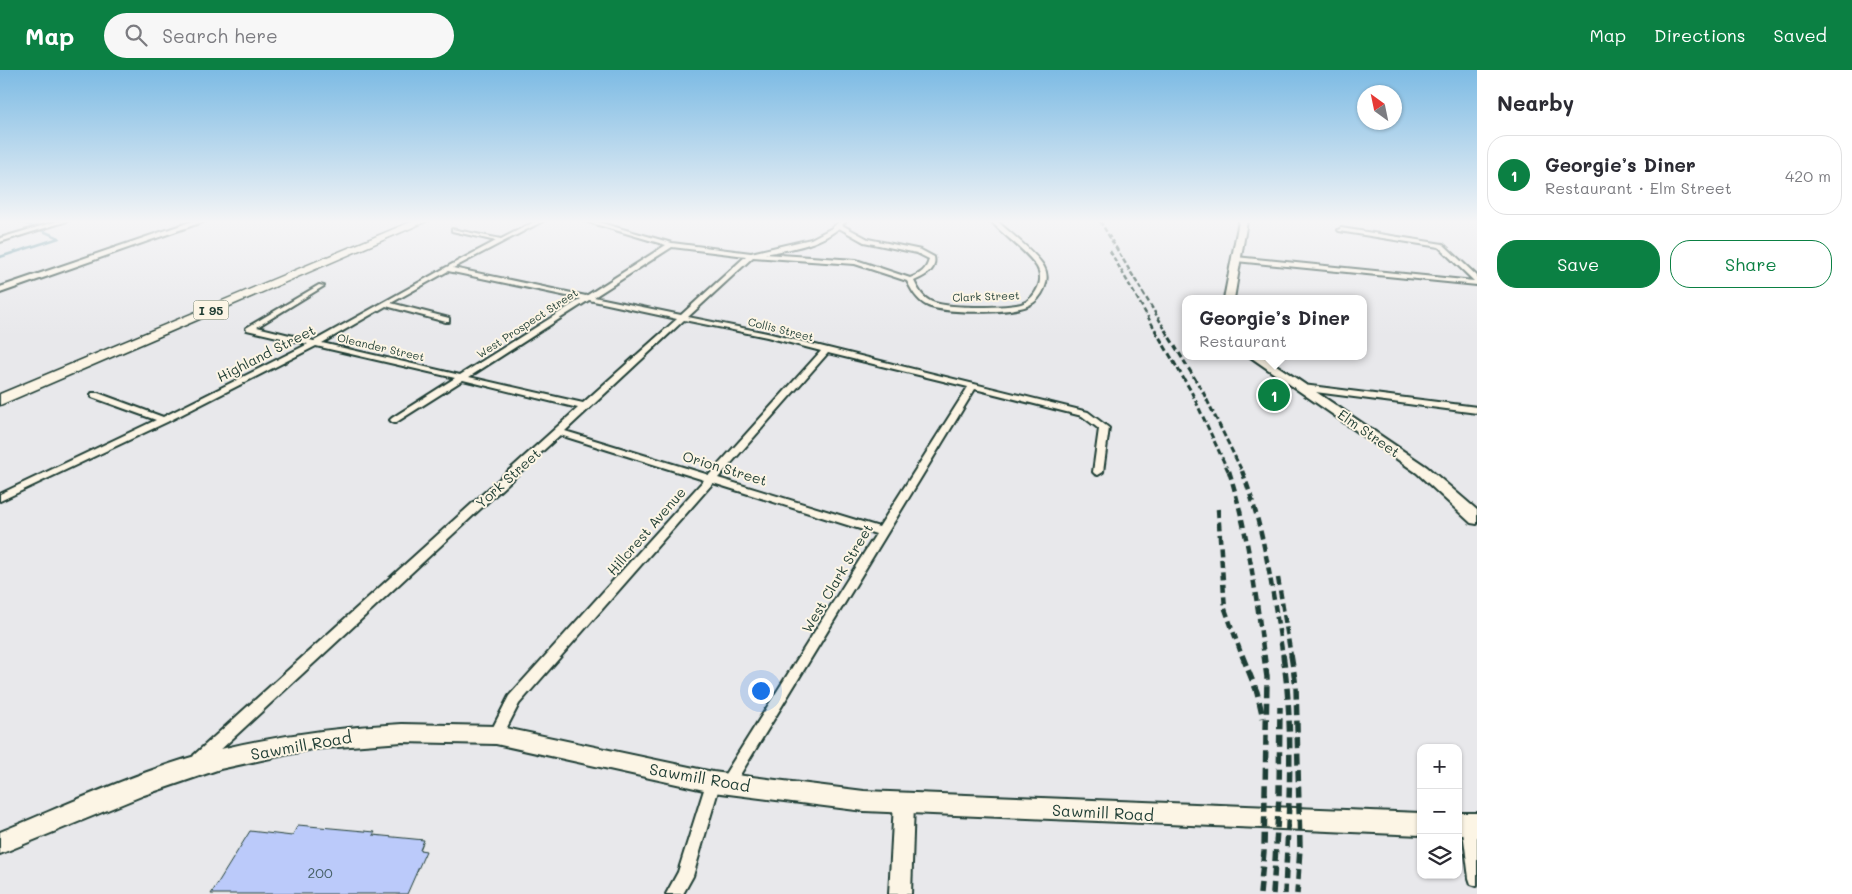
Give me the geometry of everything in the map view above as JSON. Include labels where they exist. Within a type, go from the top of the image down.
[{"type":"highway","name":"I 95","points":[[0,385],[309,259]]},
{"type":"highway","name":"I 95","points":[[0,400],[331,259]]},
{"type":"main road","points":[[0,290],[89,259]]},
{"type":"main road","points":[[1230,295],[1236,259]]},
{"type":"main road","name":"Elm Street","points":[[1261,360],[1422,470],[1477,519]]},
{"type":"main road","name":"Sawmill Road","points":[[0,843],[190,768],[278,747],[358,735],[402,733],[496,735],[720,783],[864,801],[1332,822],[1417,824]]},
{"type":"street","name":"Highland Street","points":[[0,498],[164,420],[316,343],[465,259]]},
{"type":"street","name":"West Prospect Street","points":[[395,420],[464,378],[585,298],[648,259]]},
{"type":"street","name":"York Street","points":[[190,768],[747,259]]},
{"type":"street","points":[[818,259],[856,262],[910,280],[926,273],[932,265],[932,259]]},
{"type":"street","name":"Clark Street","points":[[910,280],[918,296],[932,305],[953,308],[1011,307],[1025,304],[1036,297],[1044,278],[1041,267],[1033,259]]},
{"type":"street","points":[[1241,259],[1477,281]]},
{"type":"street","points":[[1455,259],[1477,281]]},
{"type":"street","name":"Collis Street","points":[[447,269],[767,336],[1085,414],[1104,428],[1098,472]]},
{"type":"street","name":"Oleander Street","points":[[321,286],[250,328],[587,407]]},
{"type":"street","points":[[385,304],[446,320]]},
{"type":"street","name":"Hillcrest Avenue","points":[[496,735],[514,700],[825,351]]},
{"type":"street","name":"West Clark Street","points":[[674,894],[685,876],[720,783],[882,532],[972,387]]},
{"type":"street","points":[[1303,388],[1477,410]]},
{"type":"street","points":[[95,395],[164,420]]},
{"type":"street","name":"Orion Street","points":[[559,432],[882,532]]},
{"type":"street","points":[[900,894],[904,803]]},
{"type":"street","points":[[1468,824],[1477,878]]},
{"type":"building","points":[[298,825],[375,832],[373,835],[424,840],[420,850],[426,851],[407,894],[211,894],[250,831],[292,836]]},
{"type":"railway","points":[[1115,259],[1156,331]]},
{"type":"railway","points":[[1123,259],[1166,331]]},
{"type":"railway","points":[[1155,330],[1191,391],[1229,473]]},
{"type":"railway","points":[[1165,330],[1182,358]]},
{"type":"railway","points":[[1183,360],[1203,392],[1243,473]]},
{"type":"railway","points":[[1229,471],[1246,540],[1264,656]]},
{"type":"railway","points":[[1242,471],[1257,516],[1272,586],[1283,656]]},
{"type":"railway","points":[[1218,509],[1225,609],[1242,656]]},
{"type":"railway","points":[[1278,578],[1291,656]]},
{"type":"railway","points":[[1242,655],[1257,692],[1263,718]]},
{"type":"railway","points":[[1260,894],[1264,851],[1267,677],[1264,655]]},
{"type":"railway","points":[[1283,655],[1287,684],[1290,744],[1285,894]]},
{"type":"railway","points":[[1291,655],[1296,686],[1300,848],[1297,894]]},
{"type":"railway","points":[[1273,894],[1279,796],[1280,707]]},
{"type":"place","name":"Georgie’s Diner","points":[[1274,395]]}]
